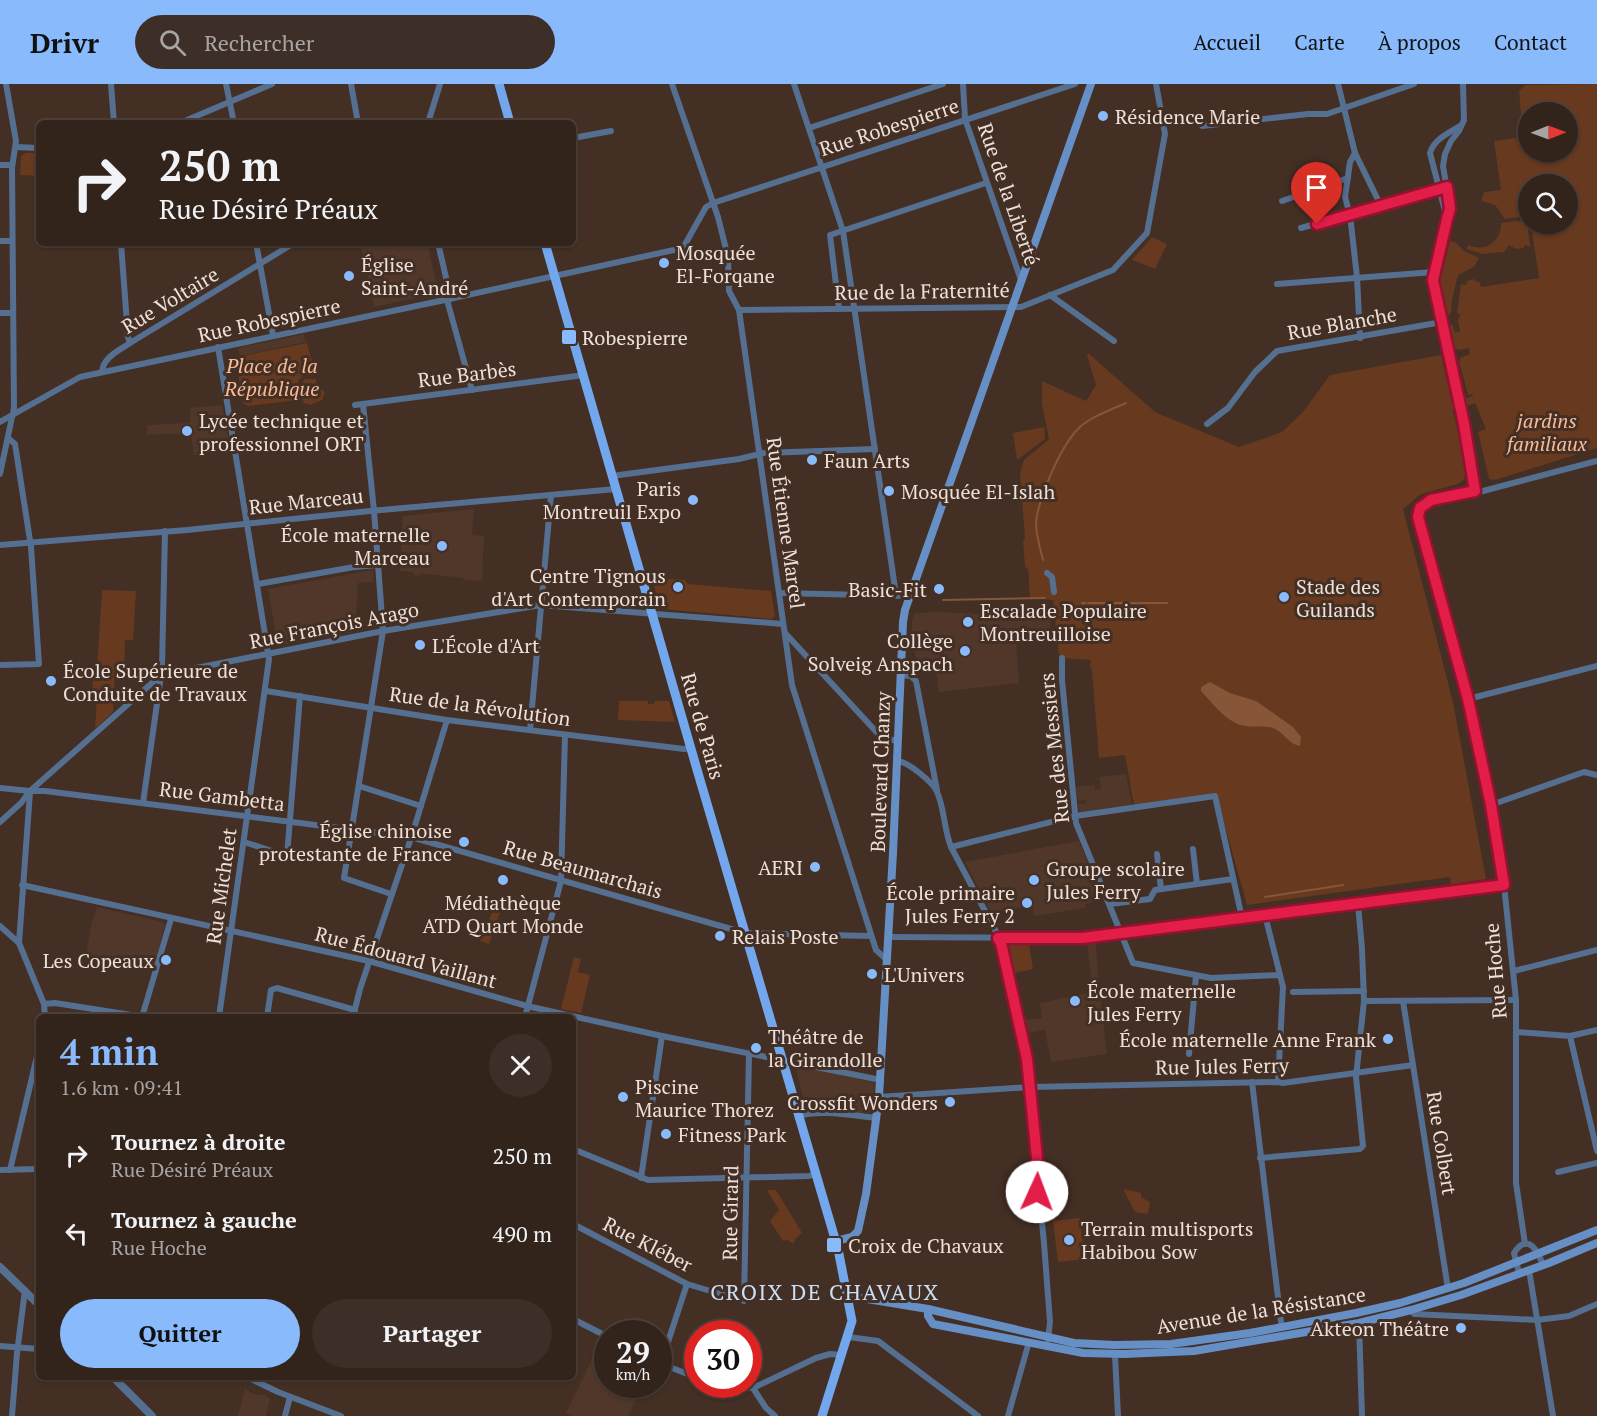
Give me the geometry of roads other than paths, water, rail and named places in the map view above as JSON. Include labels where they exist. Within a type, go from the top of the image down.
[{"type":"main road","points":[[499,84],[509,120]]},
{"type":"main road","name":"Boulevard Chanzy","points":[[836,1241],[852,1237],[858,1232],[877,1118],[888,961],[903,622],[910,596],[1091,84]]},
{"type":"main road","name":"Rue de Paris","points":[[546,246],[690,748],[836,1241],[849,1296],[852,1321],[849,1337],[822,1416]]},
{"type":"main road","name":"Avenue de la Résistance","points":[[849,1296],[928,1309],[1074,1342],[1106,1345],[1182,1343],[1358,1313],[1448,1289],[1597,1230]]},
{"type":"main road","name":"Avenue de la Résistance","points":[[928,1309],[928,1316],[933,1324],[1083,1353],[1115,1355],[1194,1351],[1282,1339],[1412,1312],[1461,1296],[1597,1243]]},
{"type":"street","points":[[0,474],[13,414],[12,165],[16,147],[6,84]]},
{"type":"street","points":[[111,84],[114,120]]},
{"type":"street","points":[[226,84],[233,120]]},
{"type":"street","points":[[187,120],[272,84]]},
{"type":"street","points":[[351,84],[357,120]]},
{"type":"street","points":[[429,120],[440,84]]},
{"type":"street","name":"Rue Étienne Marcel","points":[[672,84],[713,203],[728,256],[728,289],[739,310],[792,685],[876,950],[888,961]]},
{"type":"street","points":[[794,84],[843,231],[897,595]]},
{"type":"street","points":[[809,128],[944,84]]},
{"type":"street","name":"Rue de la Liberté","points":[[963,84],[966,119],[1021,280]]},
{"type":"street","name":"Rue Robespierre","points":[[0,422],[80,377],[683,248],[706,207],[713,203],[1056,87],[1076,84]]},
{"type":"street","name":"Rue de la Fraternité","points":[[739,310],[1022,307],[1113,270],[1147,233],[1165,134],[1156,84]]},
{"type":"street","points":[[1338,84],[1355,153],[1381,206]]},
{"type":"street","points":[[1202,126],[1308,114],[1327,114],[1414,84]]},
{"type":"street","points":[[1463,84],[1462,124],[1445,154],[1443,166],[1450,209],[1433,280],[1464,424],[1475,491],[1597,461]]},
{"type":"street","points":[[1447,219],[1430,153],[1432,146],[1462,124]]},
{"type":"street","points":[[576,137],[610,131]]},
{"type":"street","points":[[16,147],[36,148]]},
{"type":"street","points":[[1355,153],[1350,162],[1345,197],[1350,216],[1357,277],[1360,338]]},
{"type":"street","points":[[0,165],[12,165]]},
{"type":"street","points":[[1282,201],[1348,178]]},
{"type":"street","points":[[839,309],[830,235],[986,183]]},
{"type":"street","points":[[1301,228],[1447,187]]},
{"type":"street","points":[[0,241],[12,241]]},
{"type":"street","points":[[121,246],[130,343]]},
{"type":"street","points":[[257,246],[273,335]]},
{"type":"street","name":"Rue Voltaire","points":[[102,372],[108,358],[130,343],[289,246]]},
{"type":"street","points":[[439,246],[471,390]]},
{"type":"street","points":[[1277,284],[1434,272]]},
{"type":"street","points":[[1050,295],[1114,341]]},
{"type":"street","points":[[0,313],[12,313]]},
{"type":"street","name":"Rue Blanche","points":[[1207,424],[1228,408],[1256,372],[1277,351],[1442,322]]},
{"type":"street","name":"Rue Michelet","points":[[218,347],[269,654],[266,691],[219,1014]]},
{"type":"street","name":"Rue Barbès","points":[[354,405],[584,375]]},
{"type":"street","points":[[363,404],[383,631],[344,878],[391,894]]},
{"type":"street","points":[[0,665],[39,664],[30,543],[15,444],[8,438]]},
{"type":"street","points":[[612,476],[739,459],[760,454],[875,448]]},
{"type":"street","name":"Rue Marceau","points":[[0,545],[616,489]]},
{"type":"street","name":"Rue Hoche","points":[[1475,491],[1431,500],[1424,503],[1418,513],[1468,699],[1491,805],[1504,885],[1516,1000],[1516,1183],[1525,1244]]},
{"type":"street","points":[[530,730],[551,495]]},
{"type":"street","points":[[143,803],[161,675],[165,531]]},
{"type":"street","points":[[258,584],[378,565]]},
{"type":"street","points":[[1047,573],[1052,577],[1054,592]]},
{"type":"street","points":[[778,593],[910,596]]},
{"type":"street","name":"Rue François Arago","points":[[161,675],[383,631],[541,604],[783,628]]},
{"type":"street","points":[[783,628],[790,641],[882,738],[898,741]]},
{"type":"street","name":"Rue des Messiers","points":[[1062,657],[1062,680],[1075,816],[1133,963],[1196,975]]},
{"type":"street","points":[[1468,699],[1597,666]]},
{"type":"street","points":[[0,822],[21,803],[30,791],[161,675]]},
{"type":"street","points":[[900,675],[911,676],[916,681],[946,836],[1001,943],[1013,996],[1031,1087],[1039,1178],[1037,1192],[1045,1251],[1050,1322],[1046,1346]]},
{"type":"street","name":"Rue de la Révolution","points":[[266,691],[447,720],[690,748]]},
{"type":"street","points":[[244,842],[287,856],[300,696]]},
{"type":"street","points":[[267,1014],[271,990],[277,988],[354,1014],[447,720]]},
{"type":"street","points":[[526,1014],[561,881],[565,735]]},
{"type":"street","points":[[897,760],[913,768],[937,791]]},
{"type":"street","points":[[1491,805],[1584,772],[1596,773]]},
{"type":"street","points":[[359,786],[421,806]]},
{"type":"street","name":"Rue Gambetta","points":[[0,788],[45,791],[411,837]]},
{"type":"street","points":[[30,791],[19,943],[44,1004],[45,1014]]},
{"type":"street","points":[[951,847],[1075,816],[1215,796],[1242,918]]},
{"type":"street","name":"Rue Beaumarchais","points":[[411,837],[745,933],[872,936]]},
{"type":"street","points":[[1193,849],[1197,884]]},
{"type":"street","points":[[1157,854],[1161,889]]},
{"type":"street","points":[[1110,904],[1150,899],[1155,890],[1233,879]]},
{"type":"street","name":"Rue Édouard Vaillant","points":[[22,885],[369,961],[563,1014]]},
{"type":"street","points":[[889,937],[1082,938],[1504,885]]},
{"type":"street","points":[[1260,1158],[1363,1148],[1356,1072],[1364,1001],[1358,904]]},
{"type":"street","points":[[1265,915],[1283,987],[1278,1082]]},
{"type":"street","points":[[144,1014],[171,919]]},
{"type":"street","points":[[0,926],[19,943]]},
{"type":"street","points":[[1514,971],[1597,950]]},
{"type":"street","points":[[1189,1054],[1196,975],[1211,978],[1280,975]]},
{"type":"street","points":[[1293,992],[1364,991]]},
{"type":"street","points":[[1364,1001],[1516,1000]]},
{"type":"street","name":"Rue Colbert","points":[[1403,1001],[1448,1289]]},
{"type":"street","points":[[44,1004],[55,1003],[124,1014]]},
{"type":"street","name":"Rue Édouard Vaillant","points":[[576,1017],[881,1080]]},
{"type":"street","points":[[1517,1032],[1570,1036],[1597,1030]]},
{"type":"street","points":[[640,1178],[662,1036]]},
{"type":"street","points":[[1570,1036],[1597,1151]]},
{"type":"street","name":"Rue Girard","points":[[744,1300],[749,1054]]},
{"type":"street","points":[[10,1170],[36,1061]]},
{"type":"street","name":"Rue Jules Ferry","points":[[879,1097],[1031,1087],[1283,1083],[1413,1065]]},
{"type":"street","points":[[1252,1082],[1281,1323]]},
{"type":"street","points":[[799,1116],[833,1114],[877,1118]]},
{"type":"street","points":[[576,1150],[648,1180],[815,1174]]},
{"type":"street","points":[[1558,1172],[1597,1163]]},
{"type":"street","points":[[0,1170],[36,1169]]},
{"type":"street","name":"Rue Kléber","points":[[576,1226],[687,1284],[744,1300]]},
{"type":"street","points":[[1519,1273],[1514,1253],[1525,1244],[1534,1246],[1543,1265]]},
{"type":"street","points":[[0,1267],[36,1302]]},
{"type":"street","points":[[1529,1270],[1553,1416]]},
{"type":"street","points":[[672,1328],[687,1284]]},
{"type":"street","points":[[12,1416],[25,1290]]},
{"type":"street","points":[[1412,1312],[1537,1320],[1569,1316],[1597,1304]]},
{"type":"street","points":[[576,1321],[594,1330]]},
{"type":"street","points":[[1359,1324],[1362,1416]]},
{"type":"street","points":[[849,1337],[878,1341],[978,1416]]},
{"type":"street","points":[[1008,1416],[1029,1342]]},
{"type":"street","points":[[0,1346],[36,1349]]},
{"type":"street","points":[[762,1384],[816,1358],[830,1354],[843,1355]]},
{"type":"street","points":[[1115,1355],[1118,1416]]},
{"type":"street","points":[[116,1380],[153,1416]]},
{"type":"street","points":[[254,1380],[290,1397],[340,1416]]},
{"type":"street","points":[[285,1416],[290,1397]]},
{"type":"street","points":[[760,1398],[775,1416]]},
{"type":"waterway","points":[[1043,560],[1036,523],[1045,488],[1057,461],[1070,438],[1082,425],[1126,403]]},
{"type":"waterway","points":[[943,600],[1045,598]]},
{"type":"waterway","points":[[1088,603],[1108,603]]},
{"type":"waterway","points":[[1110,603],[1137,603]]},
{"type":"waterway","points":[[1139,603],[1167,603]]},
{"type":"waterway","points":[[1265,897],[1343,885]]},
{"type":"place","name":"Résidence Marie","points":[[1103,116]]},
{"type":"place","name":"Mosquée El-Forqane","points":[[664,263]]},
{"type":"place","name":"Église Saint-André","points":[[349,276]]},
{"type":"place","name":"Robespierre","points":[[569,337]]},
{"type":"place","name":"Lycée technique et professionnel ORT","points":[[187,431]]},
{"type":"place","name":"Faun Arts","points":[[812,460]]},
{"type":"place","name":"Mosquée El-Islah","points":[[889,491]]},
{"type":"place","name":"Paris Montreuil Expo","points":[[693,500]]},
{"type":"place","name":"École maternelle Marceau","points":[[442,546]]},
{"type":"place","name":"Centre Tignous d'Art Contemporain","points":[[678,587]]},
{"type":"place","name":"Basic-Fit","points":[[939,589]]},
{"type":"place","name":"Stade des Guilands","points":[[1284,597]]},
{"type":"place","name":"Escalade Populaire Montreuilloise","points":[[968,622]]},
{"type":"place","name":"L'École d'Art","points":[[420,645]]},
{"type":"place","name":"Collège Solveig Anspach","points":[[965,651]]},
{"type":"place","name":"École Supérieure de Conduite de Travaux","points":[[51,681]]},
{"type":"place","name":"Église chinoise protestante de France","points":[[464,842]]},
{"type":"place","name":"AERI","points":[[815,867]]},
{"type":"place","name":"Médiathèque ATD Quart Monde","points":[[503,880]]},
{"type":"place","name":"Groupe scolaire Jules Ferry","points":[[1034,880]]},
{"type":"place","name":"École primaire Jules Ferry 2","points":[[1027,903]]},
{"type":"place","name":"Relais Poste","points":[[720,936]]},
{"type":"place","name":"Les Copeaux","points":[[166,960]]},
{"type":"place","name":"L'Univers","points":[[872,974]]},
{"type":"place","name":"École maternelle Jules Ferry","points":[[1075,1001]]},
{"type":"place","name":"École maternelle Anne Frank","points":[[1388,1039]]},
{"type":"place","name":"Théâtre de la Girandolle","points":[[756,1048]]},
{"type":"place","name":"Piscine Maurice Thorez","points":[[623,1097]]},
{"type":"place","name":"Crossfit Wonders","points":[[950,1102]]},
{"type":"place","name":"Fitness Park","points":[[666,1134]]},
{"type":"place","name":"Terrain multisports Habibou Sow","points":[[1069,1240]]},
{"type":"place","name":"Croix de Chavaux","points":[[834,1245]]},
{"type":"place","name":"Akteon Théâtre","points":[[1461,1328]]},
{"type":"district","name":"CROIX DE CHAVAUX","points":[[825,1291]]},
{"type":"park label","name":"Place de la République","points":[[272,376]]},
{"type":"park label","name":"jardins familiaux","points":[[1547,432]]}]
